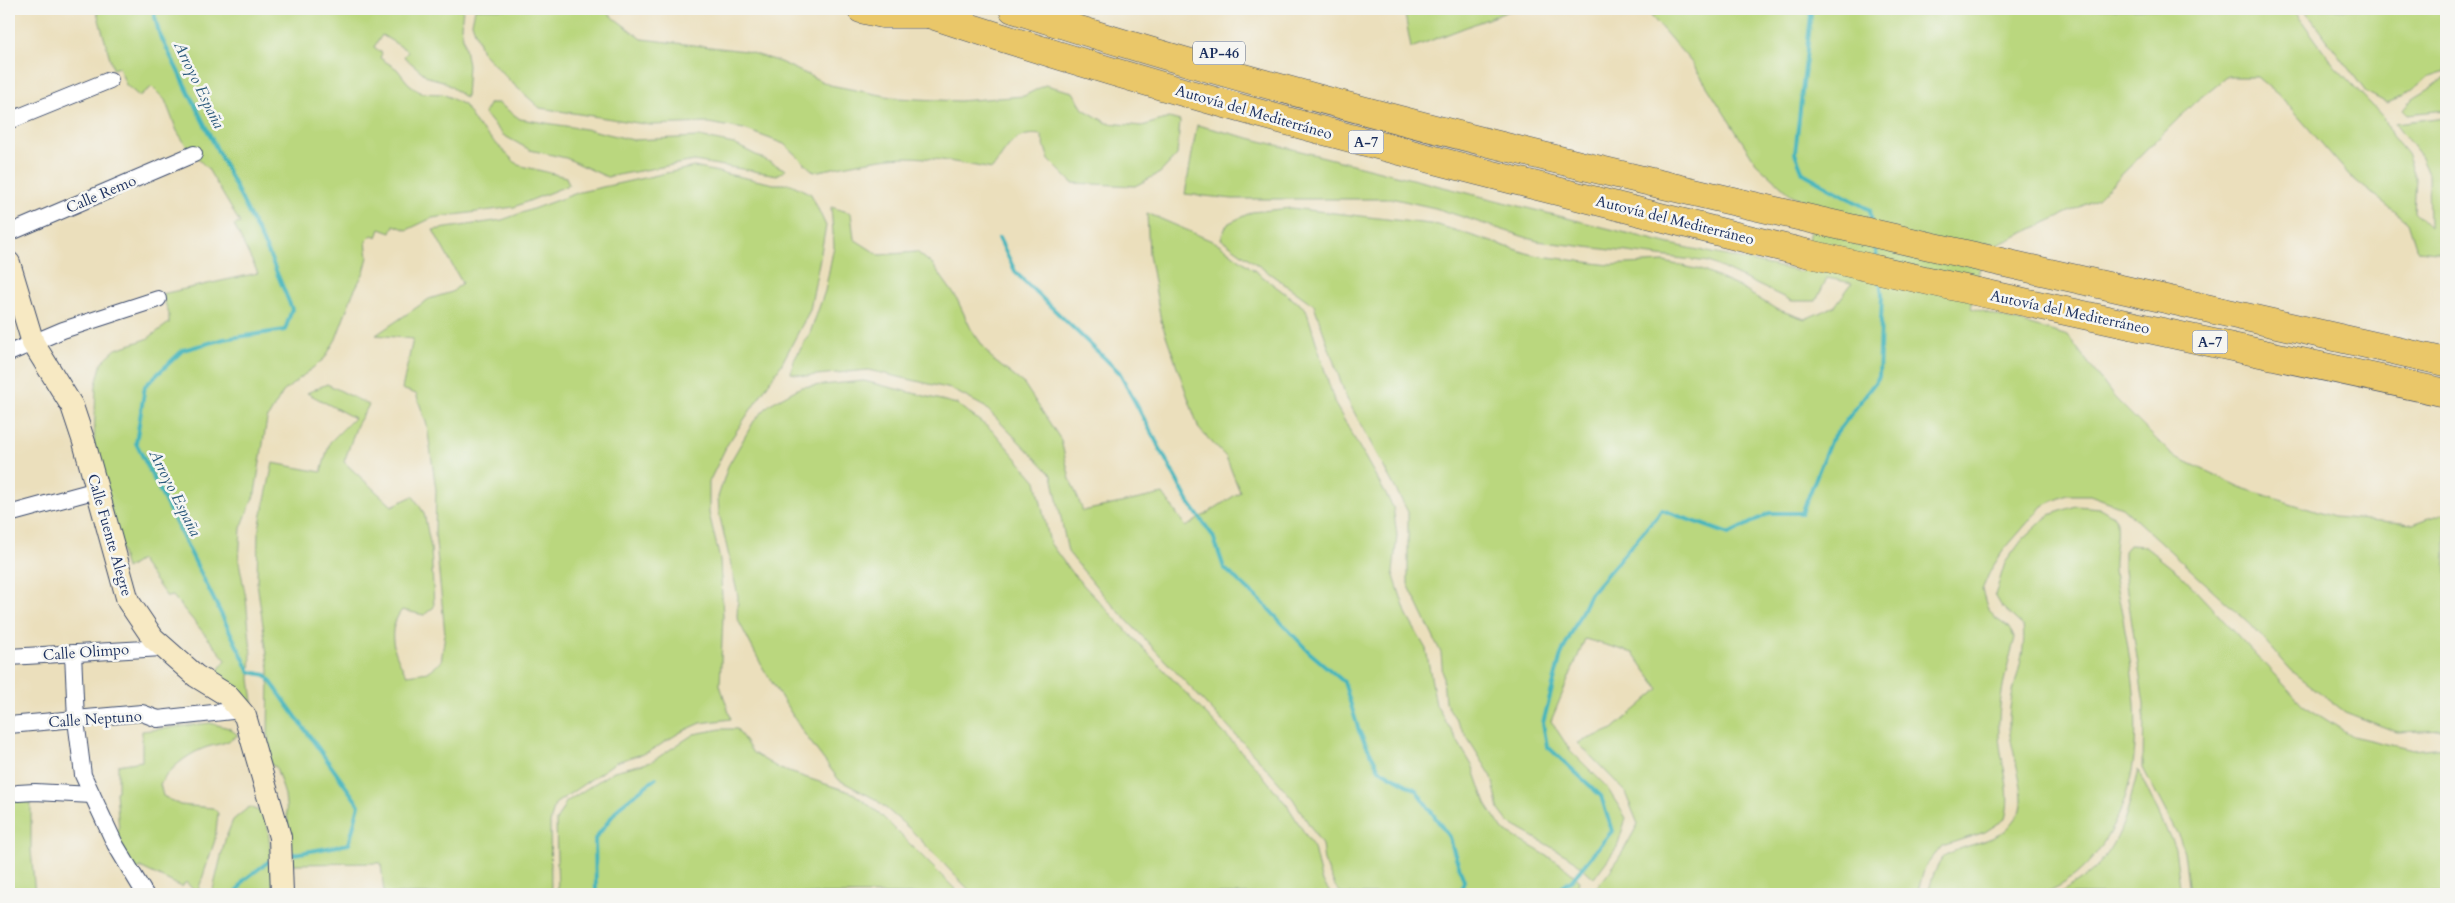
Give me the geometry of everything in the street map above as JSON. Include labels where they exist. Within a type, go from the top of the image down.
[{"type":"highway","name":"Autovía del Mediterráneo","points":[[861,9],[883,14],[923,12],[1192,95],[1316,130],[1806,253],[2446,393]]},
{"type":"highway","name":"Autovía del Mediterráneo","points":[[1014,9],[1184,61],[1356,110],[1714,198],[2446,362]]},
{"type":"highway","name":"AP-46","points":[[1075,9],[1322,86],[1356,110]]},
{"type":"street","points":[[9,121],[110,80]]},
{"type":"street","name":"Calle Remo","points":[[9,233],[194,154]]},
{"type":"street","name":"Calle Fuente Alegre","points":[[9,263],[33,343],[72,406],[84,442],[128,601],[162,648],[196,676],[227,695],[245,716],[280,837],[282,894]]},
{"type":"street","points":[[9,353],[63,330],[158,299]]},
{"type":"street","points":[[9,514],[97,490]]},
{"type":"street","name":"Calle Olimpo","points":[[9,658],[162,648]]},
{"type":"street","points":[[73,653],[76,720],[83,775],[115,844],[145,894]]},
{"type":"street","name":"Calle Neptuno","points":[[9,725],[142,713],[158,719],[241,710]]},
{"type":"street","points":[[18,793],[92,795]]},
{"type":"green space","points":[[96,9],[463,9],[461,26],[468,65],[466,98],[443,81],[428,77],[404,57],[408,51],[382,35],[374,47],[382,53],[380,58],[397,69],[408,83],[421,93],[443,94],[464,105],[477,125],[518,165],[566,177],[569,185],[514,207],[432,218],[407,230],[394,225],[391,233],[380,229],[377,237],[372,235],[366,241],[368,257],[364,272],[353,293],[336,339],[325,358],[283,392],[267,419],[255,493],[241,528],[239,562],[246,598],[251,652],[250,679],[255,717],[212,678],[226,660],[173,596],[167,597],[140,560],[126,569],[94,444],[96,385],[102,362],[116,349],[147,339],[169,323],[169,314],[162,294],[258,273],[234,225],[240,223],[208,169],[189,150],[177,131],[165,100],[152,87],[139,96],[126,85],[119,67],[113,69]]},
{"type":"green space","points":[[475,9],[602,9],[642,39],[745,51],[780,62],[830,85],[896,98],[959,101],[1024,96],[1045,85],[1073,92],[1083,109],[1107,123],[1142,126],[1169,118],[1180,121],[1177,155],[1160,173],[1135,186],[1072,183],[1049,160],[1041,135],[1031,134],[1012,143],[992,169],[938,159],[905,157],[871,161],[814,172],[784,144],[744,129],[708,123],[651,125],[540,108],[482,52],[472,23]]},
{"type":"green space","points":[[1404,9],[1514,9],[1411,48]]},
{"type":"green space","points":[[1645,9],[2293,9],[2334,65],[2384,118],[2392,136],[2407,154],[2416,178],[2414,212],[2429,227],[2428,174],[2420,156],[2395,123],[2446,117],[2446,253],[2417,250],[2408,222],[2350,176],[2282,98],[2257,77],[2226,77],[2195,102],[2097,199],[1997,245],[1985,243],[1971,308],[2068,336],[2114,397],[2172,455],[2245,489],[2334,517],[2413,524],[2446,512],[2446,730],[2397,732],[2345,712],[2292,671],[2251,625],[2122,507],[2090,495],[2067,495],[2042,506],[2003,551],[1990,571],[1982,590],[1987,607],[1995,618],[2008,627],[2015,638],[2005,675],[1999,712],[2000,747],[2008,798],[2005,819],[1985,832],[1942,846],[1925,867],[1917,894],[1589,894],[1604,879],[1622,853],[1638,824],[1624,790],[1578,743],[1613,729],[1659,689],[1633,653],[1585,639],[1551,721],[1570,750],[1606,786],[1626,818],[1617,847],[1594,878],[1574,860],[1509,823],[1499,810],[1492,777],[1445,702],[1441,653],[1408,584],[1408,512],[1346,397],[1314,305],[1221,239],[1227,224],[1252,212],[1291,208],[1438,225],[1533,255],[1609,265],[1664,262],[1701,270],[1739,287],[1776,309],[1805,319],[1835,306],[1852,283],[1827,278],[1816,301],[1792,301],[1709,262],[1537,241],[1435,208],[1395,199],[1233,199],[1185,194],[1197,125],[1670,244],[1802,272],[1816,207],[1790,194],[1756,163],[1692,63]]},
{"type":"green space","points":[[2304,9],[2446,9],[2446,72],[2427,78],[2402,97],[2387,103],[2366,92]]},
{"type":"green space","points":[[2446,78],[2446,110],[2407,114],[2403,110],[2413,98]]},
{"type":"green space","points":[[490,103],[498,103],[520,119],[591,130],[633,140],[699,137],[734,144],[786,170],[777,175],[694,161],[607,177],[566,158],[530,150],[503,135],[484,113]]},
{"type":"green space","points":[[694,167],[774,184],[791,184],[811,194],[826,226],[810,310],[781,365],[727,445],[709,482],[709,513],[720,560],[723,616],[720,685],[731,719],[701,723],[679,733],[649,752],[616,762],[555,804],[550,823],[551,894],[384,894],[381,863],[292,864],[285,795],[276,767],[271,765],[268,738],[269,669],[257,582],[258,533],[273,463],[321,472],[330,442],[354,418],[307,393],[327,384],[369,405],[357,425],[344,462],[392,506],[413,496],[424,513],[431,548],[434,607],[424,615],[402,610],[394,626],[393,643],[398,659],[407,675],[428,672],[441,662],[445,634],[435,533],[436,490],[427,425],[416,394],[402,389],[413,339],[376,335],[429,299],[452,292],[462,283],[433,230],[502,220],[580,192]]},
{"type":"green space","points":[[831,207],[851,213],[854,239],[879,255],[917,252],[933,265],[956,297],[971,329],[993,360],[1024,384],[1061,440],[1070,479],[1083,511],[1163,494],[1186,527],[1240,492],[1226,457],[1199,429],[1161,321],[1149,254],[1147,213],[1219,244],[1306,309],[1335,404],[1393,507],[1397,535],[1393,573],[1407,616],[1426,649],[1436,705],[1473,767],[1486,804],[1503,830],[1561,864],[1579,880],[1576,894],[1342,894],[1335,886],[1324,861],[1322,845],[1293,799],[1261,762],[1104,596],[1068,552],[1052,475],[985,407],[951,389],[868,370],[806,376],[791,373],[794,360],[810,333],[825,291],[834,246]]},
{"type":"green space","points":[[864,381],[957,404],[994,432],[1036,481],[1050,543],[1071,572],[1255,766],[1287,805],[1314,848],[1321,879],[1331,894],[973,894],[910,829],[875,799],[839,780],[803,732],[763,668],[737,618],[738,596],[719,513],[718,497],[728,466],[754,421],[770,404],[801,387]]},
{"type":"green space","points":[[2076,506],[2100,508],[2115,517],[2116,523],[2114,562],[2116,587],[2132,674],[2136,729],[2134,756],[2121,809],[2102,845],[2088,863],[2071,878],[2052,890],[2034,895],[1928,894],[1935,872],[1942,859],[1954,851],[2000,834],[2011,825],[2021,810],[2022,792],[2010,736],[2009,714],[2023,651],[2023,626],[2002,607],[1995,595],[2005,563],[2022,540],[2049,515]]},
{"type":"green space","points":[[2129,545],[2144,546],[2181,575],[2303,705],[2352,736],[2413,750],[2446,747],[2446,894],[2189,894],[2184,852],[2180,839],[2143,768],[2144,704],[2124,571],[2124,551]]},
{"type":"green space","points":[[210,723],[229,728],[238,735],[228,741],[207,747],[190,755],[173,768],[160,784],[163,796],[180,805],[213,808],[218,813],[215,840],[197,894],[186,882],[182,887],[140,867],[136,873],[114,832],[119,830],[116,792],[118,791],[118,765],[142,761],[142,731]]},
{"type":"green space","points":[[721,729],[737,729],[753,753],[780,769],[853,793],[879,813],[960,894],[558,894],[556,821],[566,802],[614,771],[651,762],[694,734]]},
{"type":"green space","points":[[2138,770],[2175,848],[2181,894],[2057,894],[2077,883],[2105,857],[2121,828]]},
{"type":"green space","points":[[12,786],[14,802],[31,799],[31,850],[35,894],[9,894],[9,787]]},
{"type":"green space","points":[[249,807],[266,814],[276,894],[212,894],[225,840],[233,820]]},
{"type":"waterway","name":"Arroyo España","points":[[153,9],[159,33],[269,254],[292,309],[285,330],[224,339],[183,350],[145,386],[136,443],[250,672],[266,675],[359,805],[349,844],[289,855]]},
{"type":"waterway","points":[[1808,9],[1811,15],[1795,153],[1803,173],[1870,210],[1872,222]]},
{"type":"waterway","points":[[999,238],[1016,273],[1119,372],[1189,503],[1213,536],[1224,568],[1263,603],[1309,652],[1344,682],[1359,731],[1379,769],[1416,790],[1449,837],[1464,881],[1460,894]]},
{"type":"waterway","points":[[1875,244],[1877,259]]},
{"type":"waterway","points":[[1553,894],[1572,880],[1612,831],[1601,796],[1547,746],[1543,723],[1561,655],[1590,594],[1662,510],[1729,534],[1770,513],[1802,513],[1830,442],[1879,377],[1882,294],[1880,281]]},
{"type":"waterway","points":[[596,894],[595,839],[620,806],[656,778]]},
{"type":"waterway","name":"Arroyo España","points":[[236,894],[244,880],[272,859]]}]
